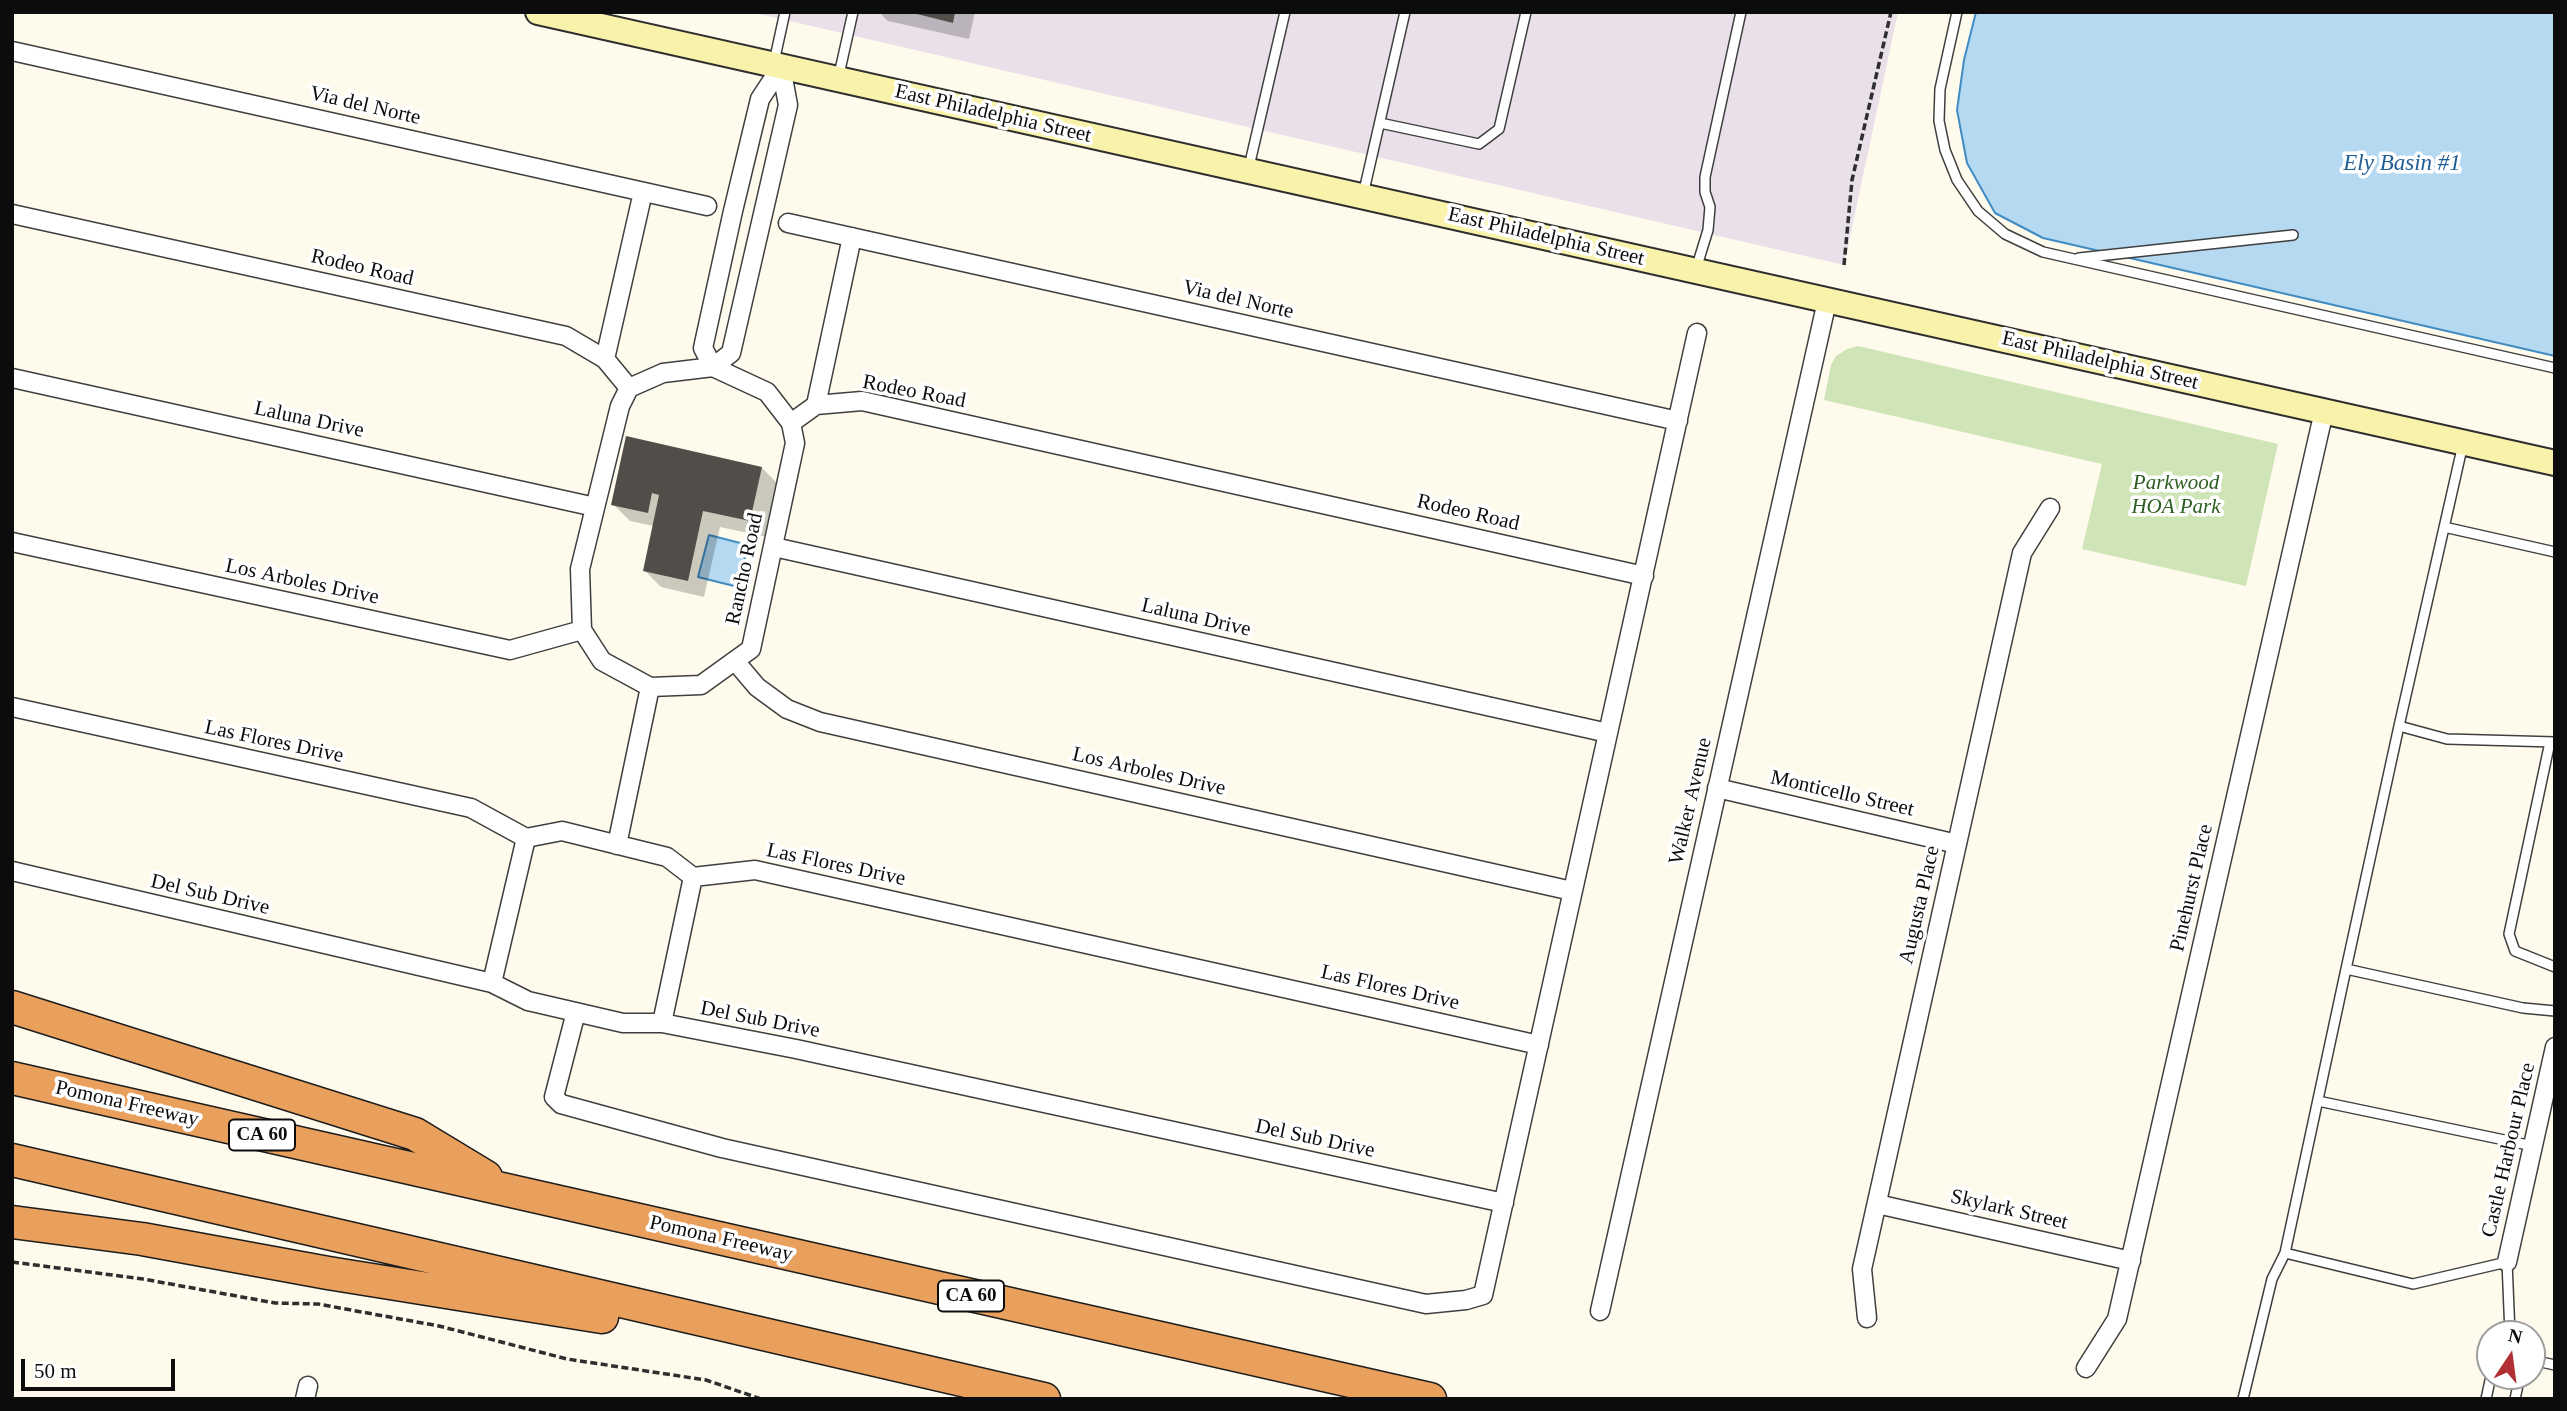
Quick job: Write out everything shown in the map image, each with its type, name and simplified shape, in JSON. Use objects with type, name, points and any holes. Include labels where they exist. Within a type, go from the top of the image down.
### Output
[{"type":"highway","points":[[12,1007],[415,1135],[511,1192]]},
{"type":"highway","name":"Pomona Freeway","points":[[12,1078],[1430,1399]]},
{"type":"highway","points":[[12,1160],[1044,1399]]},
{"type":"highway","points":[[12,1222],[142,1239],[328,1273],[879,1362]]},
{"type":"street","name":"East Philadelphia Street","points":[[538,12],[612,20],[777,66],[2555,463]]},
{"type":"street","name":"Via del Norte","points":[[12,51],[707,206]]},
{"type":"street","points":[[777,66],[760,99],[703,348],[713,366],[767,392],[791,423],[816,405],[852,237]]},
{"type":"street","points":[[617,845],[650,687],[602,661],[582,630],[580,569],[620,406],[629,388],[663,373],[713,366],[731,353],[788,105],[777,66]]},
{"type":"street","points":[[605,359],[643,192]]},
{"type":"street","name":"Rodeo Road","points":[[12,214],[566,336],[605,359],[629,388]]},
{"type":"street","name":"Via del Norte","points":[[788,223],[1678,421]]},
{"type":"street","name":"Walker Avenue","points":[[1600,1311],[1827,300]]},
{"type":"street","points":[[576,1012],[554,1097],[561,1104],[722,1148],[1426,1304],[1466,1300],[1483,1295],[1697,333]]},
{"type":"street","name":"Laluna Drive","points":[[12,378],[595,507]]},
{"type":"street","name":"Rodeo Road","points":[[816,405],[862,401],[1644,576]]},
{"type":"street","name":"Pinehurst Place","points":[[2086,1368],[2118,1319],[2324,411]]},
{"type":"street","name":"Rancho Road","points":[[650,687],[701,685],[751,649],[795,443],[791,423]]},
{"type":"street","name":"Augusta Place","points":[[1867,1318],[1862,1269],[2022,553],[2050,508]]},
{"type":"street","name":"Los Arboles Drive","points":[[12,542],[510,650],[582,630]]},
{"type":"street","name":"Laluna Drive","points":[[774,547],[1608,733]]},
{"type":"street","name":"Los Arboles Drive","points":[[735,661],[757,687],[787,709],[820,722],[1572,891]]},
{"type":"street","name":"Las Flores Drive","points":[[12,707],[471,808],[526,838]]},
{"type":"street","name":"Monticello Street","points":[[1717,788],[1957,844]]},
{"type":"street","points":[[492,983],[526,838],[562,831],[667,857],[693,877],[662,1023]]},
{"type":"street","name":"Las Flores Drive","points":[[693,877],[755,870],[1539,1045]]},
{"type":"street","name":"Del Sub Drive","points":[[12,871],[492,983],[528,1001],[623,1023],[662,1023],[796,1049],[1504,1203]]},
{"type":"street","name":"Castle Harbour Place","points":[[2507,1262],[2533,1146],[2550,1092],[2555,1047]]},
{"type":"street","name":"Skylark Street","points":[[1877,1204],[2131,1261]]},
{"type":"lane","points":[[777,66],[785,12]]},
{"type":"lane","points":[[838,79],[853,12]]},
{"type":"lane","points":[[1248,171],[1285,12]]},
{"type":"lane","points":[[1362,196],[1405,12]]},
{"type":"lane","points":[[1380,123],[1479,144],[1499,129],[1526,12]]},
{"type":"lane","points":[[1695,271],[1708,230],[1710,207],[1705,192],[1705,177],[1741,12]]},
{"type":"lane","points":[[1957,12],[1940,89],[1939,121],[1945,150],[1957,180],[1978,211],[2005,234],[2043,252],[2070,259],[2555,368]]},
{"type":"lane","points":[[2070,259],[2293,235]]},
{"type":"lane","points":[[2243,1399],[2272,1279],[2285,1253],[2463,442]]},
{"type":"lane","points":[[2444,527],[2555,552]]},
{"type":"lane","points":[[2399,726],[2447,739],[2552,742],[2509,934],[2515,951],[2555,967]]},
{"type":"lane","points":[[2346,969],[2523,1008],[2555,1011]]},
{"type":"lane","points":[[2318,1101],[2533,1146]]},
{"type":"lane","points":[[2285,1253],[2413,1284],[2507,1262],[2509,1320]]},
{"type":"path","points":[[1844,265],[1852,180],[1891,12]]},
{"type":"path","points":[[12,1262],[143,1279],[275,1303],[318,1304],[439,1326],[566,1359],[706,1380],[761,1399]]},
{"type":"shaded area","points":[[751,12],[1898,12],[1844,265]]},
{"type":"green space","name":"Parkwood HOA Park","points":[[1858,346],[2278,444],[2246,586],[2082,549],[2102,464],[1824,400],[1831,365],[1836,356]]},
{"type":"water","name":"Ely Basin #1","points":[[1976,12],[2555,12],[2555,356],[2043,238],[1995,213],[1967,163],[1957,110],[1964,60]]},
{"type":"water","points":[[709,535],[748,545],[738,587],[698,577]]},
{"type":"building","points":[[909,12],[955,12],[953,23]]},
{"type":"building","points":[[626,436],[762,467],[750,521],[703,511],[688,581],[643,571],[659,495],[652,493],[648,513],[611,505]]}]
